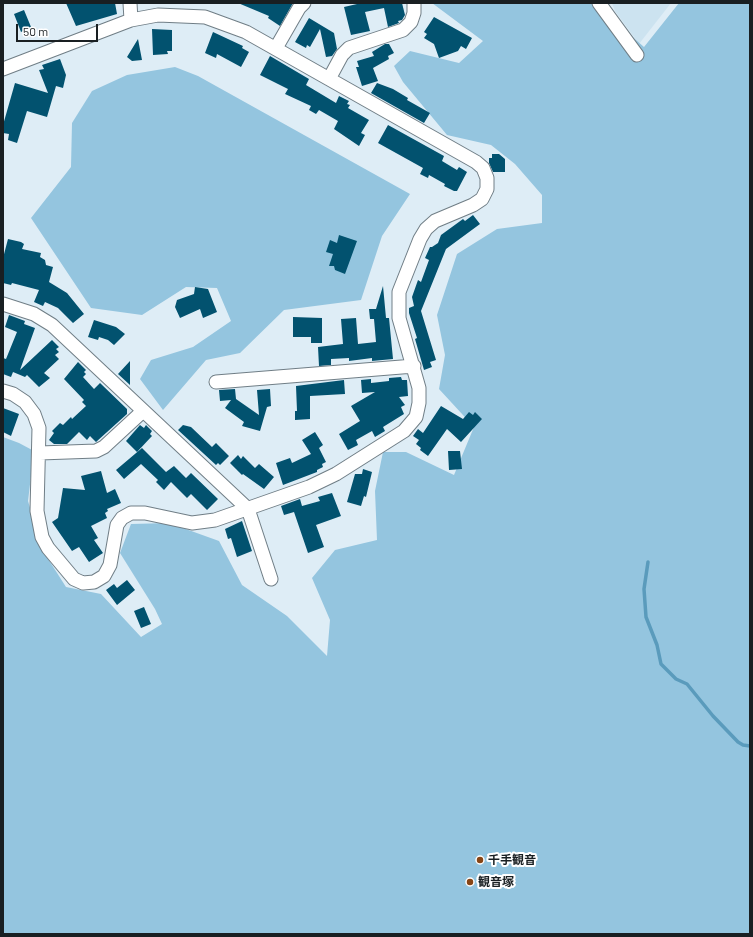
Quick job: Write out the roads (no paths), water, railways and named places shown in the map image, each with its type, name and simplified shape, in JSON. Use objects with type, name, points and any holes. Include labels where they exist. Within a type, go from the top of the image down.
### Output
[{"type":"street","points":[[130,3],[132,20]]},
{"type":"street","points":[[276,48],[299,8],[304,3]]},
{"type":"street","points":[[329,79],[342,54],[349,48],[403,30],[411,22],[414,13],[414,3]]},
{"type":"street","points":[[599,3],[637,55]]},
{"type":"street","points":[[3,68],[132,20],[158,14],[205,16],[246,32],[276,48],[476,162],[482,168],[487,178],[487,189],[482,199],[473,205],[435,222],[426,229],[420,239],[399,292],[399,318],[414,366],[419,388],[419,403],[416,417],[404,431],[336,474],[309,488],[204,523],[192,523],[145,513],[131,513],[122,518],[117,525],[110,564],[104,576],[94,582],[83,583],[74,579],[48,548],[42,537],[37,511],[40,428],[34,414],[25,402],[13,394],[3,391]]},
{"type":"street","points":[[3,304],[34,314],[52,325],[248,509],[250,521],[271,579]]},
{"type":"street","points":[[216,382],[414,366]]},
{"type":"street","points":[[40,453],[96,452],[104,448],[143,411]]},
{"type":"waterway","points":[[648,562],[644,589],[646,617],[657,645],[661,664],[676,679],[687,684],[713,716],[738,742],[743,745],[750,746]]},
{"type":"place","name":"千手観音","points":[[480,860]]},
{"type":"place","name":"観音塚","points":[[470,882]]}]
